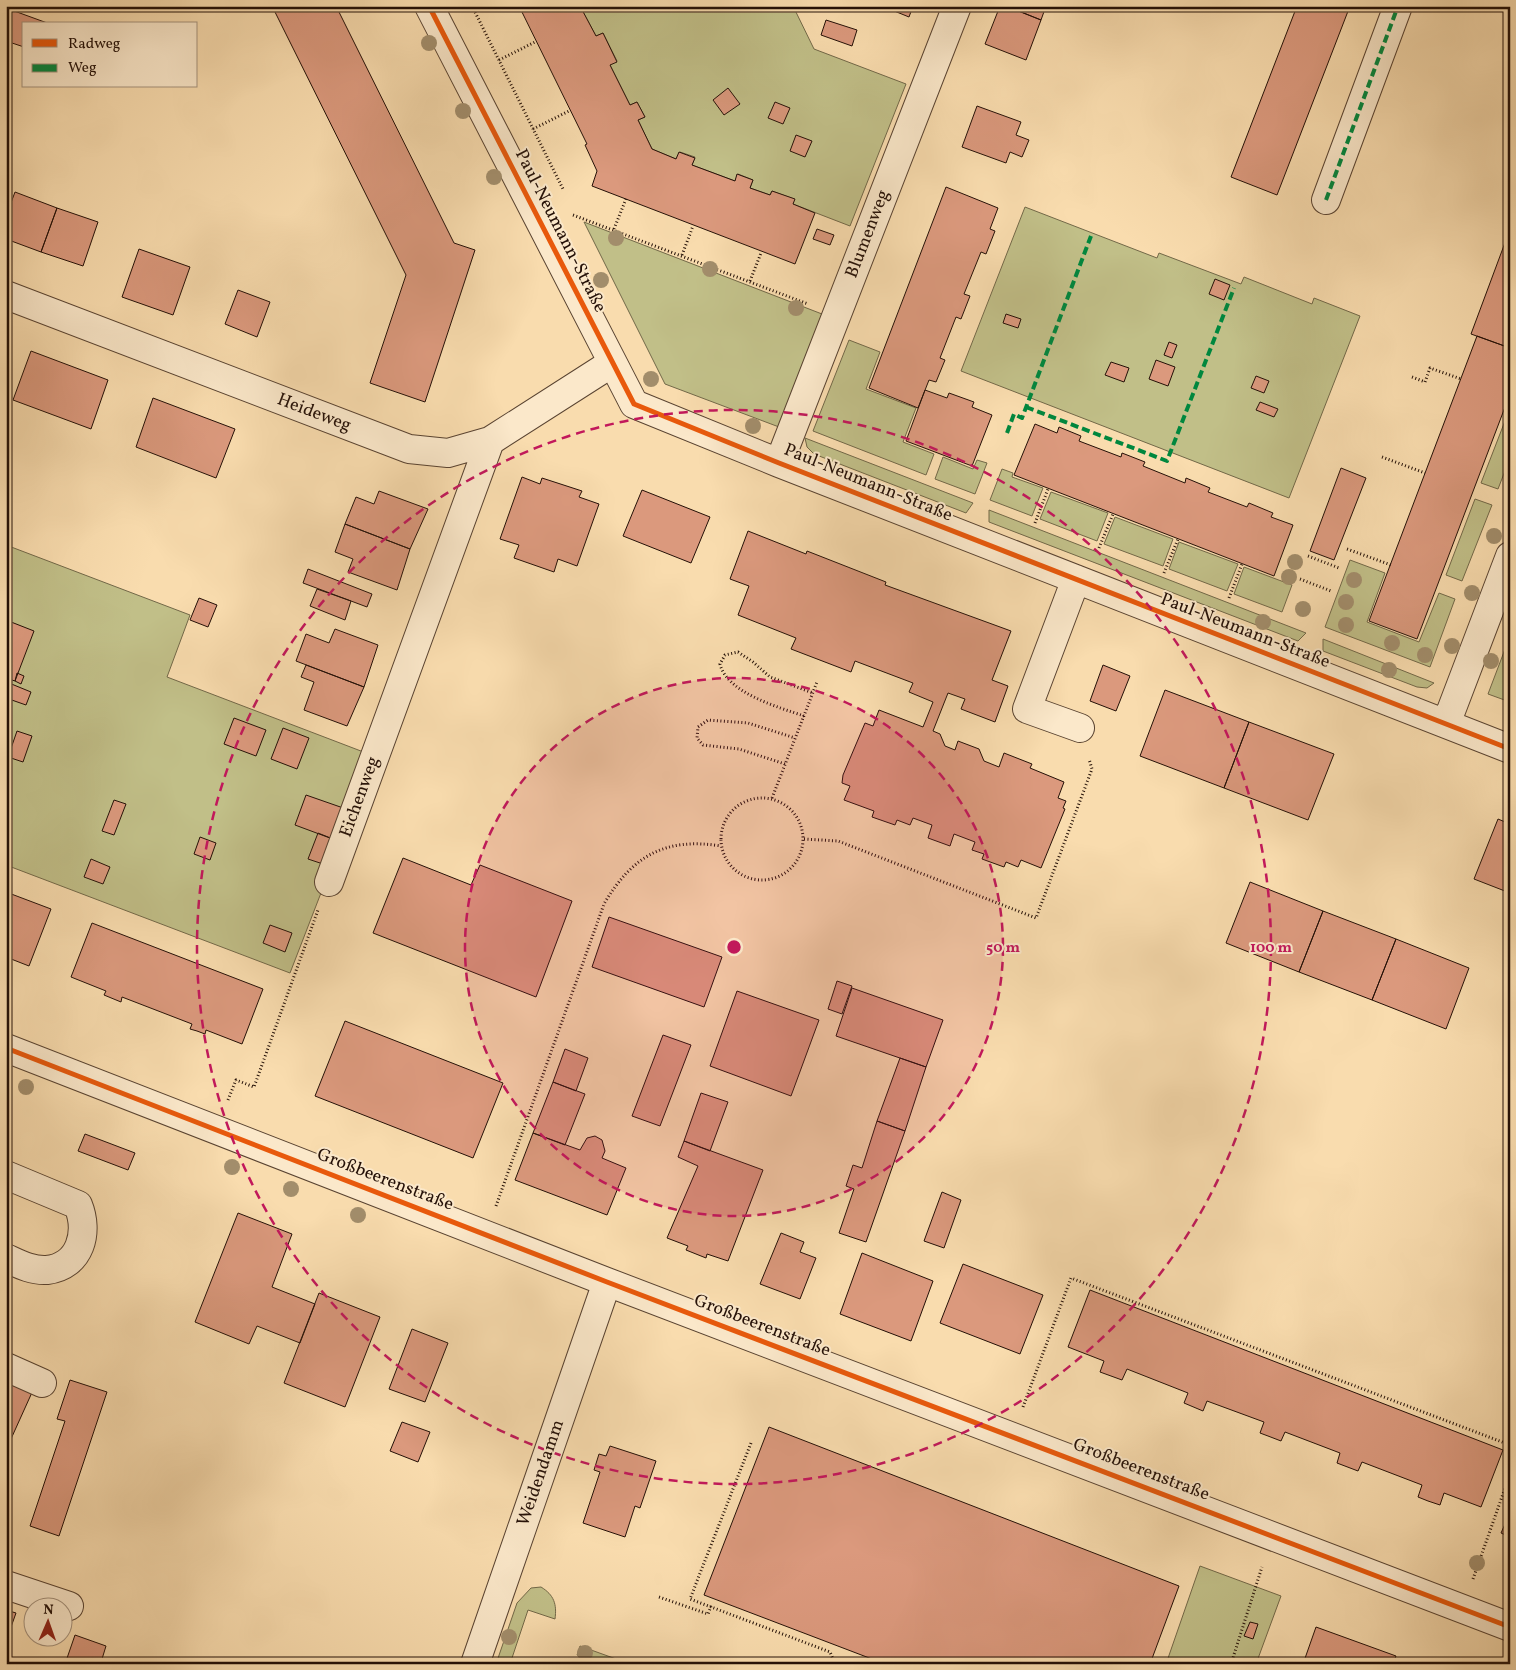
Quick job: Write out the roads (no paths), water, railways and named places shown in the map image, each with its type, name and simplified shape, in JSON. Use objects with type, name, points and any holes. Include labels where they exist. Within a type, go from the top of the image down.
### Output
[{"type":"street","name":"Paul-Neumann-Straße","points":[[429,6],[634,404],[779,463],[1510,749]]},
{"type":"street","name":"Blumenweg","points":[[779,463],[957,6]]},
{"type":"street","points":[[1326,200],[1398,6]]},
{"type":"street","name":"Heideweg","points":[[6,295],[409,449],[448,453],[490,441],[612,363]]},
{"type":"street","name":"Eichenweg","points":[[328,882],[490,441]]},
{"type":"street","points":[[1446,724],[1510,556]]},
{"type":"street","points":[[1076,579],[1027,709],[1080,728]]},
{"type":"street","name":"Großbeerenstraße","points":[[6,1048],[216,1128],[607,1282],[1510,1627]]},
{"type":"street","points":[[6,1175],[78,1205],[83,1219],[84,1236],[78,1250],[68,1260],[62,1265],[48,1270],[33,1270],[6,1258]]},
{"type":"street","name":"Weidendamm","points":[[475,1664],[607,1282]]},
{"type":"street","points":[[6,1367],[42,1383]]},
{"type":"street","points":[[6,1585],[45,1598]]}]
